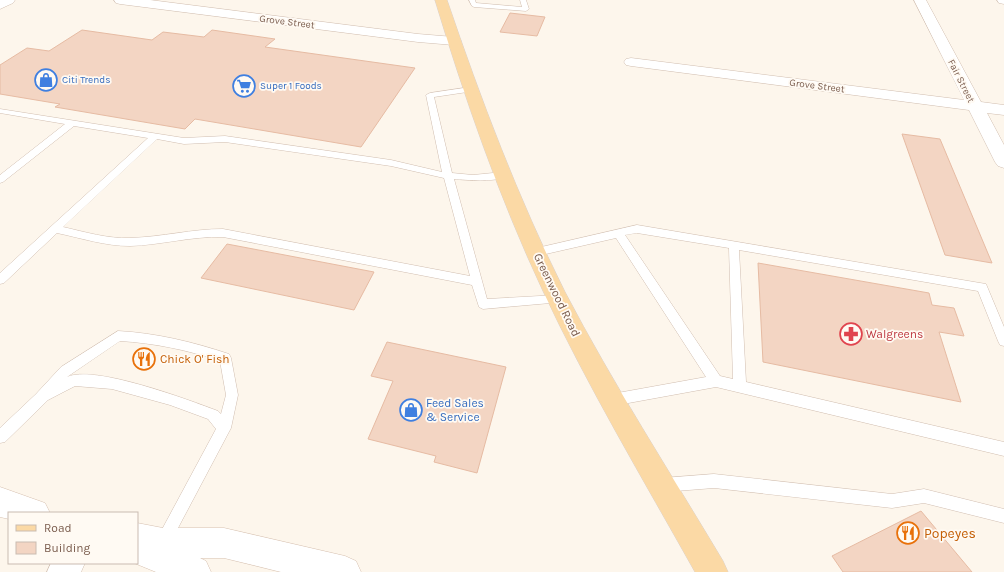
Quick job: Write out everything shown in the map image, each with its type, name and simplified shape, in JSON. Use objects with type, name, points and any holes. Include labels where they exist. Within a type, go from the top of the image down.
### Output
[{"type":"main road","name":"Greenwood Road","points":[[441,0],[471,89],[503,175],[558,299],[612,400],[663,485],[712,572]]},
{"type":"street","points":[[0,5],[9,0]]},
{"type":"street","name":"Grove Street","points":[[120,0],[418,38],[454,41]]},
{"type":"street","name":"Fair Street","points":[[920,0],[1004,162]]},
{"type":"street","name":"Grove Street","points":[[631,62],[1004,110]]},
{"type":"street","points":[[0,502],[32,512]]},
{"type":"street","points":[[146,543],[195,572]]},
{"type":"street","points":[[146,543],[224,543],[345,572]]},
{"type":"lane","points":[[472,0],[474,5],[526,9],[523,0]]},
{"type":"lane","points":[[471,89],[430,95],[448,176],[483,304],[558,299]]},
{"type":"lane","points":[[0,111],[72,124],[191,142],[225,138],[391,163],[448,176],[473,178],[503,175]]},
{"type":"lane","points":[[0,180],[72,124]]},
{"type":"lane","points":[[0,280],[154,137]]},
{"type":"lane","points":[[537,252],[637,228],[982,287],[1004,341]]},
{"type":"lane","points":[[55,229],[112,240],[131,242],[199,233],[223,233],[476,282]]},
{"type":"lane","points":[[618,233],[716,381]]},
{"type":"lane","points":[[734,245],[740,387]]},
{"type":"lane","points":[[0,438],[41,398],[65,371],[118,336],[142,337],[199,349],[225,358],[232,395],[224,428],[194,482],[146,543]]},
{"type":"lane","points":[[41,398],[74,380],[112,383],[170,399],[213,415],[224,428]]},
{"type":"lane","points":[[612,400],[716,381],[1004,449]]},
{"type":"lane","points":[[663,485],[714,481],[892,500],[924,496],[1004,516]]},
{"type":"building","points":[[510,13],[545,17],[537,36],[500,32]]},
{"type":"building","name":"Super 1 Foods","points":[[82,30],[152,40],[163,32],[204,37],[212,30],[275,39],[265,47],[415,68],[361,147],[195,119],[185,129],[55,107],[60,104],[0,94],[0,65],[27,48],[49,51]]},
{"type":"building","points":[[902,134],[940,139],[992,263],[945,255]]},
{"type":"building","points":[[227,244],[374,272],[354,310],[201,278]]},
{"type":"building","name":"Walgreens","points":[[758,263],[929,293],[932,305],[954,308],[964,336],[939,332],[961,402],[763,362]]},
{"type":"building","points":[[387,342],[506,367],[477,473],[434,462],[436,456],[368,439],[393,381],[371,376]]},
{"type":"building","name":"Popeyes","points":[[921,511],[972,572],[843,572],[832,556]]},
{"type":"place","name":"Citi Trends","points":[[46,80]]},
{"type":"place","name":"Super 1 Foods","points":[[244,86]]},
{"type":"place","name":"Walgreens","points":[[851,334]]},
{"type":"place","name":"Chick O' Fish","points":[[144,359]]},
{"type":"place","name":"Feed Sales & Service","points":[[411,410]]},
{"type":"place","name":"Popeyes","points":[[908,533]]}]
